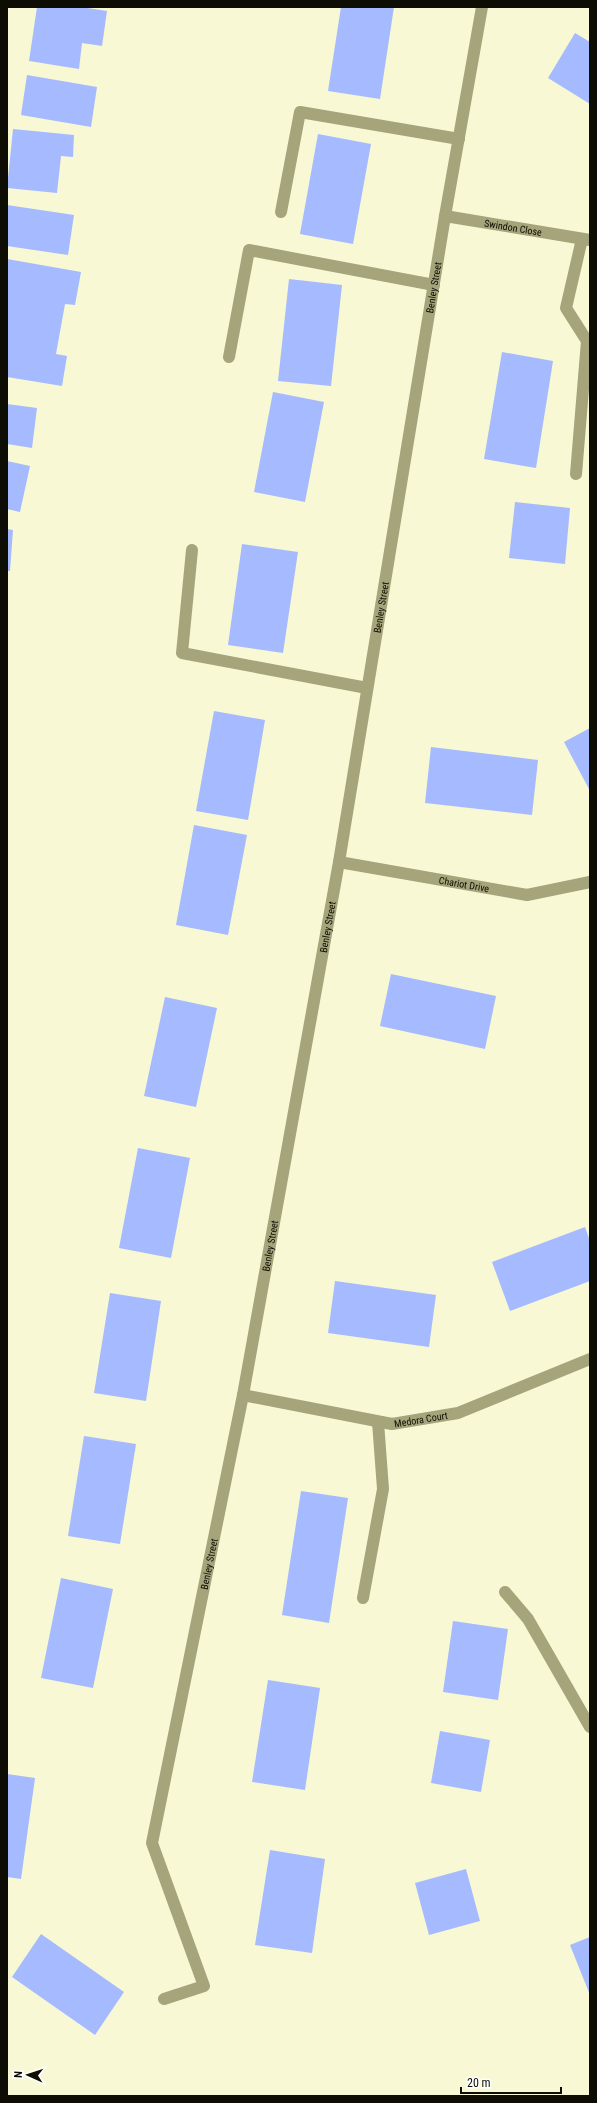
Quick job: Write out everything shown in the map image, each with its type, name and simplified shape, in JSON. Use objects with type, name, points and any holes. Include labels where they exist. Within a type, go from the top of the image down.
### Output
[{"type":"street","name":"Benley Street","points":[[164,1999],[204,1986],[152,1843],[243,1395],[339,862],[445,216],[482,7]]},
{"type":"street","points":[[281,212],[300,112],[459,139]]},
{"type":"street","name":"Swindon Close","points":[[445,216],[586,239]]},
{"type":"street","points":[[576,474],[587,341],[566,308],[586,239]]},
{"type":"street","points":[[229,357],[249,250],[434,285]]},
{"type":"street","points":[[192,550],[182,653],[367,688]]},
{"type":"street","name":"Chariot Drive","points":[[339,862],[527,894],[590,882]]},
{"type":"street","name":"Medora Court","points":[[243,1395],[392,1424],[458,1413],[590,1359]]},
{"type":"street","points":[[363,1598],[383,1489],[378,1422]]},
{"type":"street","points":[[505,1592],[528,1618],[590,1727]]},
{"type":"building","points":[[37,7],[81,7],[107,11],[102,46],[82,43],[79,69],[29,61]]},
{"type":"building","points":[[341,7],[394,7],[380,99],[328,91]]},
{"type":"building","points":[[575,33],[590,42],[590,104],[548,78]]},
{"type":"building","points":[[27,75],[97,87],[91,127],[21,115]]},
{"type":"building","points":[[13,129],[74,135],[73,157],[61,156],[57,193],[7,188]]},
{"type":"building","points":[[318,134],[371,144],[353,244],[300,234]]},
{"type":"building","points":[[7,205],[74,215],[68,255],[7,246]]},
{"type":"building","points":[[7,259],[81,272],[75,305],[65,304],[56,354],[67,356],[62,386],[7,377]]},
{"type":"building","points":[[289,279],[342,285],[331,386],[278,381]]},
{"type":"building","points":[[502,352],[553,361],[536,468],[484,459]]},
{"type":"building","points":[[273,392],[324,402],[305,502],[254,492]]},
{"type":"building","points":[[7,404],[37,408],[32,448],[7,444]]},
{"type":"building","points":[[7,461],[30,466],[20,512],[7,509]]},
{"type":"building","points":[[515,502],[570,508],[565,564],[509,558]]},
{"type":"building","points":[[7,529],[13,530],[10,571],[7,571]]},
{"type":"building","points":[[242,544],[298,552],[283,653],[228,645]]},
{"type":"building","points":[[214,711],[265,720],[248,820],[196,811]]},
{"type":"building","points":[[590,728],[590,791],[564,742]]},
{"type":"building","points":[[431,747],[538,760],[532,815],[425,803]]},
{"type":"building","points":[[194,825],[247,835],[228,935],[176,925]]},
{"type":"building","points":[[391,974],[496,996],[485,1049],[380,1026]]},
{"type":"building","points":[[165,997],[217,1008],[196,1107],[144,1096]]},
{"type":"building","points":[[138,1148],[190,1158],[171,1258],[119,1248]]},
{"type":"building","points":[[585,1227],[590,1241],[590,1281],[510,1311],[492,1262]]},
{"type":"building","points":[[335,1281],[436,1295],[429,1347],[328,1333]]},
{"type":"building","points":[[110,1293],[161,1301],[146,1401],[94,1393]]},
{"type":"building","points":[[84,1436],[136,1444],[120,1544],[68,1536]]},
{"type":"building","points":[[301,1491],[348,1498],[329,1623],[282,1615]]},
{"type":"building","points":[[61,1578],[113,1589],[93,1688],[41,1678]]},
{"type":"building","points":[[453,1621],[508,1629],[498,1700],[443,1692]]},
{"type":"building","points":[[268,1680],[320,1688],[305,1790],[252,1782]]},
{"type":"building","points":[[440,1731],[490,1740],[481,1792],[431,1783]]},
{"type":"building","points":[[7,1774],[35,1778],[21,1879],[7,1877]]},
{"type":"building","points":[[270,1850],[325,1859],[312,1953],[255,1945]]},
{"type":"building","points":[[466,1869],[480,1921],[429,1935],[415,1883]]},
{"type":"building","points":[[41,1934],[124,1992],[95,2035],[12,1977]]},
{"type":"building","points":[[590,1937],[590,1995],[570,1945]]}]
